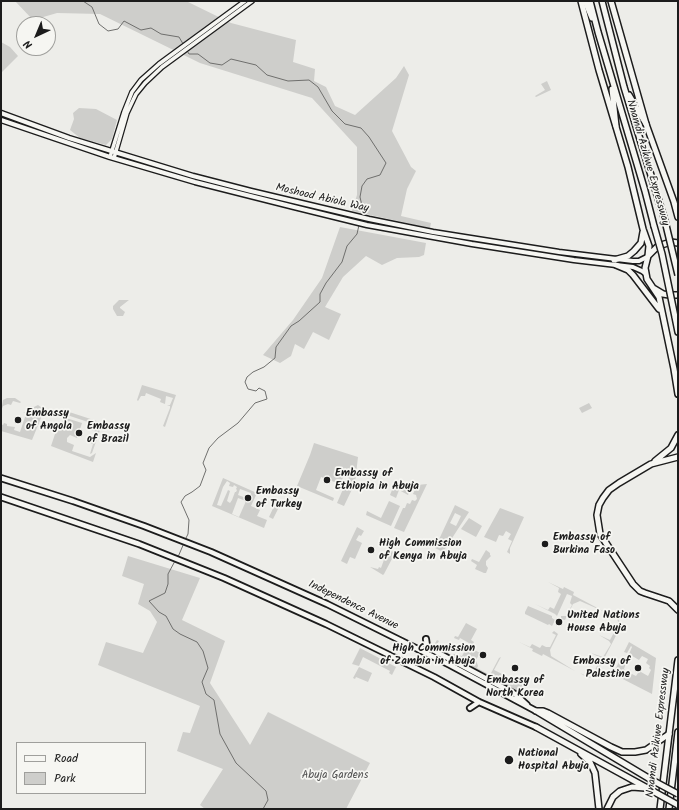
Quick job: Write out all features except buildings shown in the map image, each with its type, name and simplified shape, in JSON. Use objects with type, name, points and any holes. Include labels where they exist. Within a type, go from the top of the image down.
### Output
[{"type":"highway","name":"Nnamdi Azikiwe Expressway","points":[[581,1],[649,248],[646,263],[646,274]]},
{"type":"highway","points":[[585,1],[598,32]]},
{"type":"highway","name":"Nnamdi Azikiwe Expressway","points":[[590,1],[646,191],[662,254],[678,332]]},
{"type":"highway","name":"Nnamdi Azikiwe Expressway","points":[[602,1],[624,87],[656,189],[678,274]]},
{"type":"highway","name":"Nnamdi Azikiwe Expressway","points":[[611,1],[646,124],[678,217]]},
{"type":"highway","points":[[611,76],[616,126]]},
{"type":"highway","points":[[624,87],[646,124]]},
{"type":"highway","points":[[615,262],[628,256],[634,251],[640,242],[643,229]]},
{"type":"highway","points":[[648,256],[658,246],[664,243],[678,243]]},
{"type":"highway","points":[[615,262],[634,274],[657,304],[662,315]]},
{"type":"highway","points":[[646,274],[650,284],[659,297],[678,394]]},
{"type":"highway","points":[[653,288],[664,294],[678,294]]},
{"type":"highway","points":[[678,435],[671,448],[651,464],[609,490],[599,505],[597,515],[600,534],[605,544],[633,584],[640,591],[669,601],[678,610]]},
{"type":"highway","points":[[651,464],[678,457]]},
{"type":"highway","name":"Nnamdi Azikiwe Expressway","points":[[660,809],[678,660]]},
{"type":"highway","points":[[536,711],[543,711],[622,752],[646,750],[668,734]]},
{"type":"highway","name":"Independence Avenue","points":[[536,711],[678,794]]},
{"type":"highway","points":[[536,727],[678,805]]},
{"type":"highway","points":[[536,727],[578,752],[590,762],[596,778],[599,809]]},
{"type":"highway","name":"Nnamdi Azikiwe Expressway","points":[[669,809],[678,732]]},
{"type":"highway","points":[[607,809],[612,797],[620,791],[632,787],[648,788]]},
{"type":"main road","name":"Moshood Abiola Way","points":[[1,114],[69,138],[221,184],[369,219],[615,262],[636,268],[646,274]]},
{"type":"main road","name":"Moshood Abiola Way","points":[[1,120],[112,158],[221,189],[367,225],[524,253],[615,262],[637,261],[648,256]]},
{"type":"main road","name":"Independence Avenue","points":[[1,478],[166,534],[304,593],[462,672],[536,711]]},
{"type":"main road","points":[[1,496],[160,553],[297,610],[434,677],[479,702],[536,727]]},
{"type":"main road","points":[[426,639],[427,646],[515,694],[530,707]]},
{"type":"main road","points":[[450,659],[462,672]]},
{"type":"main road","points":[[471,698],[470,708],[479,702]]},
{"type":"street","points":[[207,32],[245,1]]},
{"type":"street","points":[[112,158],[127,113],[136,94],[145,83],[173,57],[252,1]]},
{"type":"green space","points":[[15,1],[186,1],[231,23],[296,40],[293,62],[315,69],[314,81],[326,87],[335,106],[355,115],[396,78],[404,66],[409,75],[392,131],[411,167],[416,171],[407,189],[401,216],[431,223],[430,228],[352,211],[357,195],[357,147],[312,98],[200,63],[100,14],[57,13],[47,16],[29,16]]},
{"type":"green space","points":[[1,42],[10,47],[16,54],[16,56],[18,56],[1,73]]},
{"type":"green space","points":[[547,81],[551,90],[536,97],[535,96],[545,90],[541,84]]},
{"type":"green space","points":[[79,108],[96,109],[117,120],[112,139],[106,145],[80,138],[70,130],[74,119],[73,113]]},
{"type":"green space","points":[[340,227],[426,243],[424,255],[419,257],[397,258],[382,265],[366,256],[343,277],[325,307],[341,314],[329,340],[313,332],[304,349],[295,344],[291,356],[280,363],[263,355],[293,320],[322,278]]},
{"type":"green space","points":[[119,300],[129,300],[120,307],[125,312],[123,316],[117,316],[113,309],[113,306]]},
{"type":"green space","points":[[142,385],[176,395],[165,427],[163,426],[170,408],[170,406],[167,405],[170,405],[173,398],[166,396],[165,404],[160,402],[161,399],[146,393],[145,396],[141,396],[138,401],[137,400]]},
{"type":"green space","points":[[7,398],[15,398],[21,402],[13,401],[11,405],[8,404],[3,406],[1,411],[3,400]]},
{"type":"green space","points":[[589,403],[592,408],[582,413],[579,408]]},
{"type":"green space","points":[[38,405],[42,408],[43,413],[32,440],[1,431],[1,424],[3,425],[4,423],[7,424],[7,426],[15,427],[14,430],[20,432],[26,414],[23,412],[26,413],[28,406],[34,407]]},
{"type":"green space","points":[[63,410],[106,424],[106,426],[100,424],[100,426],[61,413]]},
{"type":"green space","points":[[66,418],[82,423],[77,438],[70,435],[67,438],[67,442],[74,445],[72,451],[90,457],[96,453],[93,462],[51,446],[58,425],[62,421],[64,422]]},
{"type":"green space","points":[[89,425],[100,430],[92,453],[90,454],[93,444],[86,441],[88,435],[94,437],[96,432],[88,428]]},
{"type":"green space","points":[[314,443],[358,457],[355,483],[344,506],[337,503],[350,473],[346,471],[340,484],[321,477],[316,490],[334,498],[333,501],[297,486]]},
{"type":"green space","points":[[223,478],[257,493],[251,506],[260,510],[257,516],[267,520],[264,528],[212,506]],"holes":[[[227,481],[230,483],[229,486],[233,487],[234,485],[237,487],[237,490],[230,503],[227,501],[230,491],[228,490],[221,506],[217,505],[223,487]],[[240,489],[251,493],[249,499],[238,495]],[[238,498],[246,501],[239,517],[232,514]]]},
{"type":"green space","points":[[427,484],[404,532],[394,528],[403,508],[405,508],[407,503],[410,504],[412,500],[415,501],[417,499],[416,495],[413,494],[417,485]]},
{"type":"green space","points":[[411,488],[408,495],[399,490],[396,498],[390,495],[392,490]]},
{"type":"green space","points":[[389,501],[400,506],[391,526],[366,515],[367,511],[381,518]]},
{"type":"green space","points":[[276,502],[280,505],[273,519],[269,517]]},
{"type":"green space","points":[[455,505],[469,512],[443,552],[435,548]],"holes":[[[455,513],[461,516],[456,526],[450,523]]]},
{"type":"green space","points":[[500,508],[524,517],[510,548],[510,554],[507,552],[512,541],[508,539],[511,534],[506,531],[503,536],[499,535],[496,542],[484,537]]},
{"type":"green space","points":[[469,518],[482,526],[476,537],[461,529]]},
{"type":"green space","points":[[357,527],[364,531],[356,540],[362,543],[355,559],[350,557],[347,564],[341,561]]},
{"type":"green space","points":[[486,550],[491,556],[486,561],[488,568],[486,573],[484,573],[475,569],[477,565],[471,561],[472,559],[479,562]]},
{"type":"green space","points":[[390,551],[394,552],[394,555],[383,575],[370,567],[378,569],[379,567],[381,568],[385,557],[382,556],[387,555]]},
{"type":"green space","name":"Abuja Gardens","points":[[128,556],[200,578],[182,620],[225,641],[210,683],[250,745],[268,712],[370,763],[346,809],[205,809],[200,805],[223,769],[177,751],[183,732],[190,733],[200,706],[98,665],[106,642],[143,653],[157,622],[150,611],[138,604],[144,584],[122,576]]},
{"type":"green space","points":[[548,582],[574,592],[573,595],[605,612],[580,601],[573,604],[565,620],[561,619],[561,616],[566,616],[572,605],[570,603],[572,596],[567,594],[557,616],[535,604],[548,610],[550,607],[554,609],[561,594],[558,592],[559,588]]},
{"type":"green space","points":[[528,606],[552,616],[555,620],[552,626],[525,614]]},
{"type":"green space","points":[[609,613],[610,615],[618,618],[621,626],[595,676],[588,678],[580,673],[589,677],[592,676],[601,658],[591,653],[603,657],[611,644],[599,635],[610,640],[619,623],[617,619],[612,616],[611,618],[609,617]]},
{"type":"green space","points":[[466,623],[477,629],[471,640],[474,642],[471,648],[480,653],[476,660],[478,666],[477,668],[490,675],[501,657],[494,670],[527,686],[522,694],[433,647],[437,640],[439,641],[437,644],[448,650],[449,655],[454,654],[462,656],[469,643],[460,638],[459,640],[454,638],[455,636],[458,637]]},
{"type":"green space","points":[[554,631],[558,634],[550,650],[551,656],[575,671],[543,654],[542,656],[532,651],[533,649],[519,642],[530,647],[532,644],[540,648],[542,645],[550,647],[556,635],[552,633]]},
{"type":"green space","points":[[629,642],[656,658],[652,694],[613,674],[620,660],[626,663],[624,669],[625,671],[621,670],[619,674],[626,678],[631,669],[630,673],[636,676],[641,672],[648,676],[651,670],[649,668],[650,666],[646,663],[648,659],[642,656],[639,660],[629,654],[632,647],[631,646],[627,653],[624,652]]},
{"type":"green space","points":[[360,648],[396,667],[392,675],[389,673],[390,671],[363,657],[359,666],[352,664]]},
{"type":"green space","points":[[359,667],[372,673],[368,682],[356,677],[355,679],[353,678]]},
{"type":"waterway","points":[[83,1],[92,7],[99,24],[108,31],[118,29],[124,21],[141,30],[151,28],[161,34],[179,37],[189,54],[198,54],[210,63],[222,65],[231,59],[256,65],[267,75],[288,81],[309,80],[318,87],[332,111],[345,124],[361,128],[369,137],[386,163],[380,175],[367,179],[362,186],[360,197],[363,210],[361,216]]},
{"type":"waterway","points":[[185,540],[188,534],[189,520],[181,502],[185,496],[200,486],[206,470],[203,463],[209,448],[218,438],[238,423],[255,403],[267,399],[265,391],[259,388],[256,391],[248,389],[245,382],[247,377],[253,372],[264,367],[275,358],[276,347],[291,326],[299,321],[320,302],[320,294],[326,283],[342,262],[347,246],[357,234],[359,225]]},
{"type":"waterway","points":[[178,557],[184,543]]},
{"type":"waterway","points":[[175,561],[168,574],[168,584],[165,593],[149,601],[159,612],[166,616],[173,629],[197,642],[203,651],[208,668],[202,682],[206,694],[214,700],[220,734],[236,763],[266,791],[268,800],[263,809]]},
{"type":"place","name":"Embassy of Angola","points":[[18,420]]},
{"type":"place","name":"Embassy of Brazil","points":[[79,433]]},
{"type":"place","name":"Embassy of Ethiopia in Abuja","points":[[327,480]]},
{"type":"place","name":"Embassy of Turkey","points":[[248,498]]},
{"type":"place","name":"Embassy of Burkina Faso","points":[[545,544]]},
{"type":"place","name":"High Commission of Kenya in Abuja","points":[[371,550]]},
{"type":"place","name":"United Nations House Abuja","points":[[559,622]]},
{"type":"place","name":"High Commission of Zambia in Abuja","points":[[483,655]]},
{"type":"place","name":"Embassy of North Korea","points":[[515,668]]},
{"type":"place","name":"Embassy of Palestine","points":[[638,668]]},
{"type":"place","name":"National Hospital Abuja","points":[[509,760]]}]
